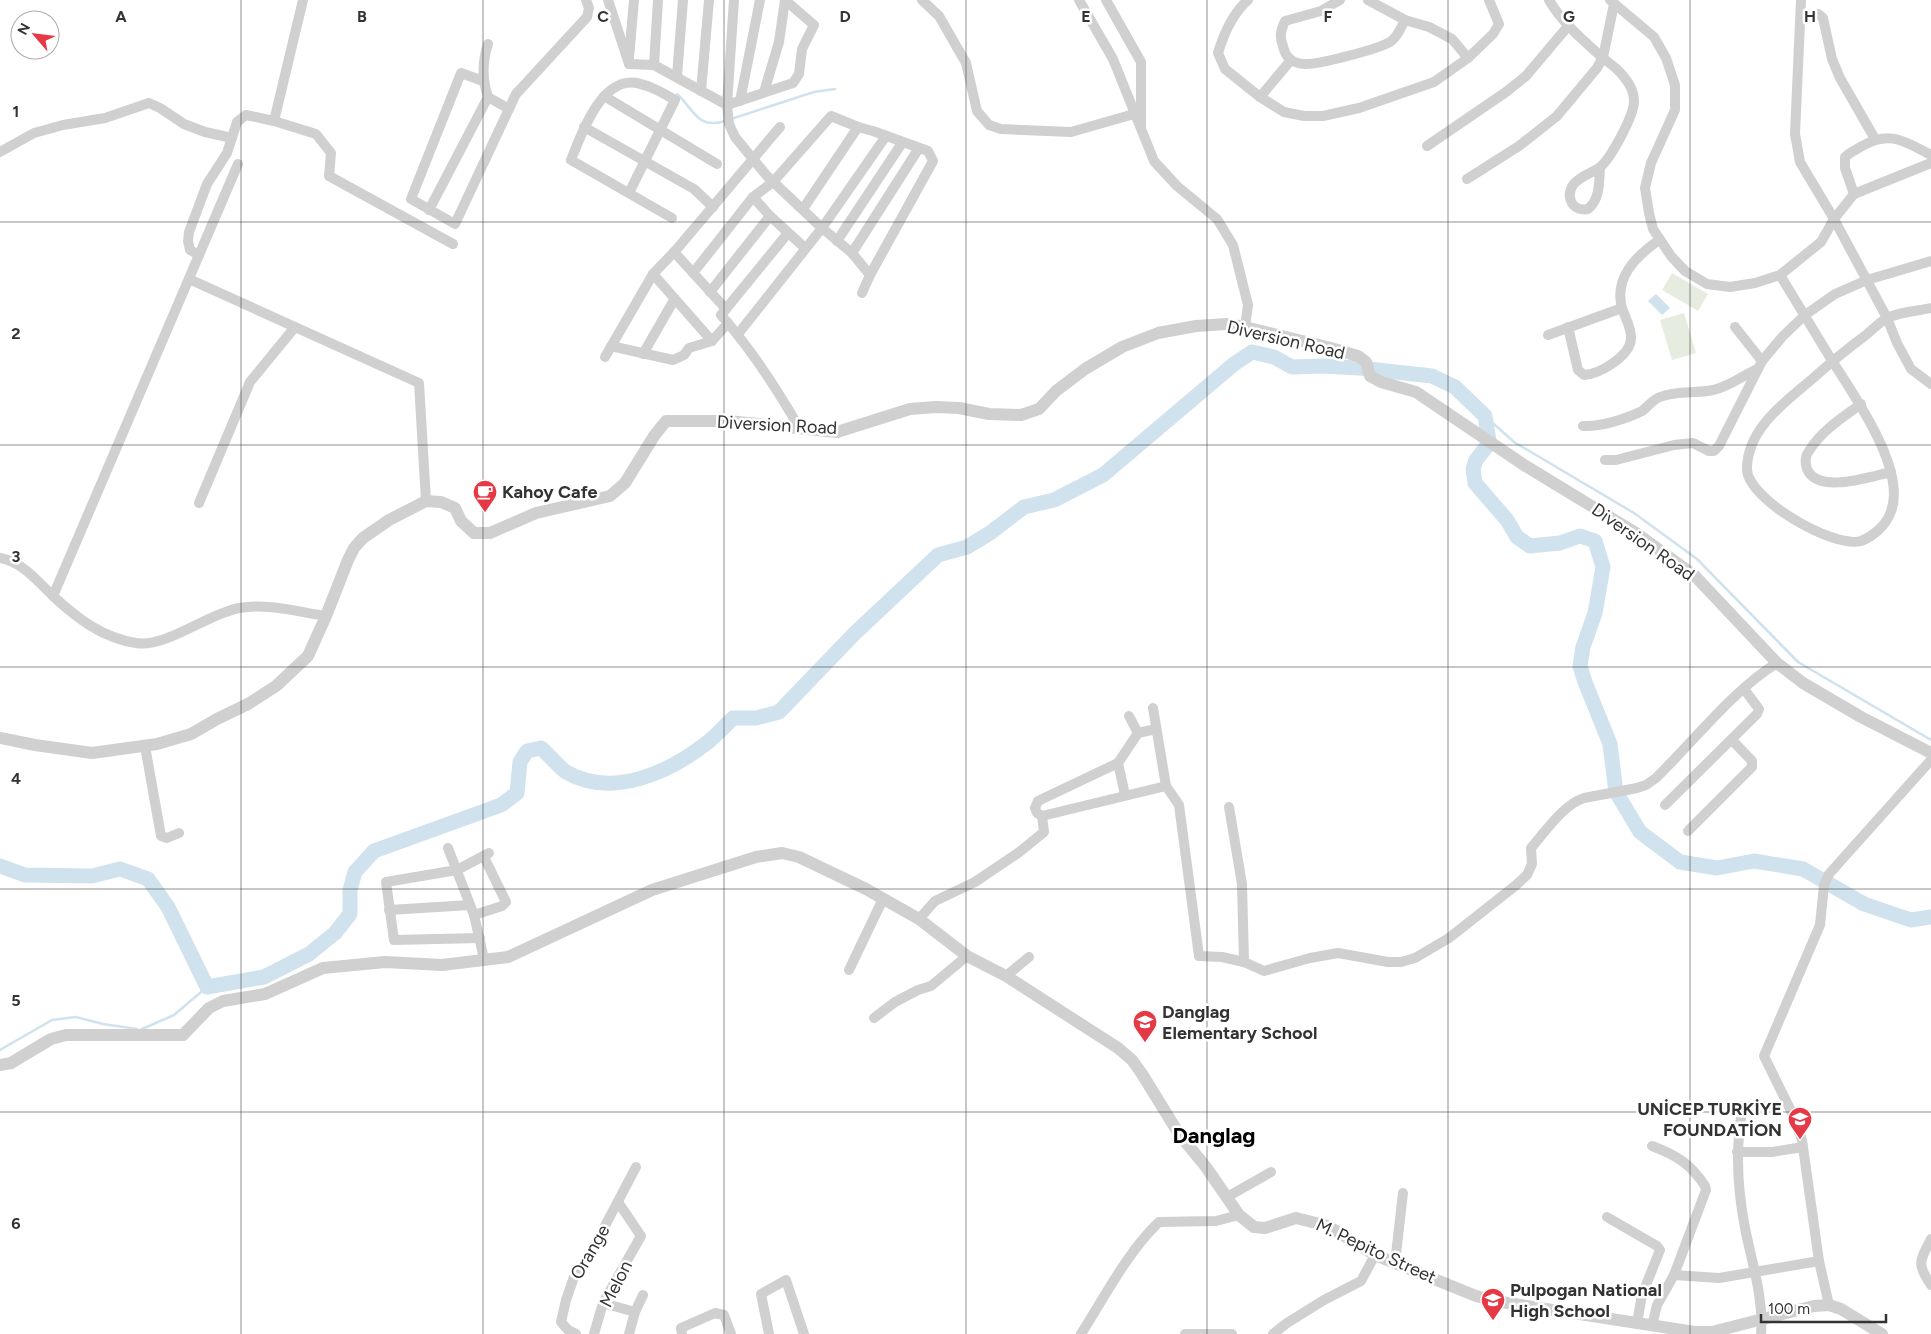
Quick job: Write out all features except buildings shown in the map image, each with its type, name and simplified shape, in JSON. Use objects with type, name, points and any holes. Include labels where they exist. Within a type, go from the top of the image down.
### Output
[{"type":"street","points":[[274,121],[303,0]]},
{"type":"street","points":[[483,82],[461,73],[411,200],[454,224],[516,94],[587,17],[588,8],[586,0]]},
{"type":"street","points":[[608,0],[629,64]]},
{"type":"street","points":[[629,64],[634,0]]},
{"type":"street","points":[[654,65],[658,0]]},
{"type":"street","points":[[677,76],[683,0]]},
{"type":"street","points":[[701,91],[709,0]]},
{"type":"street","points":[[734,0],[727,105],[728,120],[735,137],[773,182],[852,253],[870,275]]},
{"type":"street","points":[[740,101],[760,0]]},
{"type":"street","points":[[629,64],[654,65],[727,105],[793,83],[799,74],[802,49],[814,25],[785,0]]},
{"type":"street","points":[[764,92],[779,42],[785,0]]},
{"type":"street","points":[[922,0],[939,16],[966,63],[977,111],[989,125],[1001,129],[1025,129],[1062,133],[1134,114]]},
{"type":"street","points":[[1080,0],[1113,59],[1154,161],[1177,186],[1217,219],[1233,245],[1248,305],[1245,327]]},
{"type":"street","points":[[1106,0],[1141,62],[1140,129]]},
{"type":"street","points":[[1248,0],[1238,9],[1224,34],[1218,53],[1224,69],[1260,97],[1284,112],[1304,116],[1323,116],[1359,108],[1434,82],[1468,58],[1493,34],[1499,24],[1489,0]]},
{"type":"street","points":[[1340,0],[1321,11],[1285,21],[1280,33],[1281,41],[1286,55],[1291,60],[1304,64],[1318,62],[1349,55],[1391,41],[1399,32],[1405,20]]},
{"type":"street","points":[[1368,0],[1405,20],[1429,28],[1452,40],[1468,58]]},
{"type":"street","points":[[1549,0],[1568,26],[1623,75],[1632,89],[1634,102],[1625,130],[1600,168]]},
{"type":"street","points":[[1801,0],[1795,134],[1800,162],[1834,219],[1888,318],[1897,343],[1911,369],[1923,380],[1931,384]]},
{"type":"street","points":[[1467,179],[1519,146],[1556,116],[1597,68],[1602,58],[1612,2],[1654,37],[1666,58],[1675,85],[1674,110],[1651,163],[1646,188],[1653,230],[1671,256],[1685,270],[1707,284],[1730,287],[1739,286],[1755,284],[1780,275],[1821,242],[1834,219],[1854,194],[1931,164]]},
{"type":"street","points":[[1801,17],[1818,14],[1824,18],[1832,59],[1875,139]]},
{"type":"street","points":[[1427,146],[1506,92],[1526,76],[1568,26]]},
{"type":"street","points":[[488,44],[485,54],[483,82],[488,97],[509,109]]},
{"type":"street","points":[[1260,97],[1291,60]]},
{"type":"street","points":[[629,193],[676,100],[635,82],[619,85],[604,96],[594,108],[571,160],[672,218]]},
{"type":"street","points":[[604,96],[717,164]]},
{"type":"street","points":[[425,228],[431,211],[488,97]]},
{"type":"street","points":[[0,152],[34,133],[64,125],[105,118],[149,103],[184,124],[205,132],[232,138]]},
{"type":"street","points":[[199,255],[190,250],[189,232],[207,184],[227,153],[237,122],[246,114],[316,134],[331,153],[329,176],[453,244]]},
{"type":"street","points":[[693,273],[753,197],[773,182],[831,116],[928,151],[933,161],[862,292]]},
{"type":"street","points":[[584,127],[694,189],[713,207]]},
{"type":"street","points":[[605,357],[653,274],[713,207],[780,127]]},
{"type":"street","points":[[802,209],[858,127]]},
{"type":"street","points":[[738,334],[822,228],[886,136]]},
{"type":"street","points":[[1854,194],[1845,168],[1845,157],[1875,139],[1895,138],[1931,155]]},
{"type":"street","points":[[837,241],[902,143]]},
{"type":"street","points":[[852,253],[918,148]]},
{"type":"street","points":[[53,596],[238,164]]},
{"type":"street","points":[[753,197],[770,216],[805,248]]},
{"type":"street","points":[[710,292],[770,216]]},
{"type":"street","points":[[788,233],[721,315],[738,334],[780,394],[800,429]]},
{"type":"street","points":[[1568,327],[1578,370],[1584,375],[1594,374],[1609,366],[1626,350],[1631,339],[1619,296],[1622,279],[1644,250],[1659,240]]},
{"type":"street","points":[[674,252],[726,309]]},
{"type":"street","points":[[1605,460],[1616,460],[1674,445],[1693,443],[1709,451],[1714,451],[1719,446],[1760,365],[1783,336],[1805,315],[1835,294],[1867,280],[1931,260]]},
{"type":"street","points":[[653,274],[712,341]]},
{"type":"street","points":[[1780,275],[1833,361],[1861,404],[1878,438],[1891,472],[1893,500],[1890,516],[1878,531],[1861,541],[1848,541],[1826,536],[1776,508],[1755,487],[1747,471],[1750,452],[1759,430],[1782,404],[1833,361],[1888,318],[1931,308]]},
{"type":"street","points":[[0,738],[92,753],[145,746],[191,734],[248,704],[276,686],[308,656],[354,548],[363,538],[389,520],[426,501],[419,383],[189,279]]},
{"type":"street","points":[[643,354],[674,300]]},
{"type":"street","points":[[1548,335],[1622,308]]},
{"type":"street","points":[[611,346],[673,360],[684,355],[689,348],[712,341],[728,324]]},
{"type":"street","name":"Diversion Road","points":[[426,501],[441,502],[455,508],[461,521],[474,533],[490,533],[536,513],[610,496],[625,483],[654,436],[666,422],[728,421],[837,432],[910,409],[959,408],[989,414],[1022,415],[1039,409],[1056,391],[1085,369],[1122,347],[1158,332],[1196,326],[1226,324],[1245,327],[1358,356],[1366,362],[1369,371],[1381,382],[1416,392],[1509,456],[1639,535],[1695,576],[1777,663],[1803,683],[1861,717],[1931,753]]},
{"type":"street","points":[[199,503],[250,382],[296,327]]},
{"type":"street","points":[[1735,327],[1760,365]]},
{"type":"street","points":[[1583,426],[1595,426],[1624,418],[1643,410],[1658,397],[1674,393],[1713,390],[1728,384],[1760,365]]},
{"type":"street","points":[[1861,404],[1829,428],[1808,451],[1806,459],[1807,469],[1813,477],[1838,484],[1891,472]]},
{"type":"street","points":[[0,558],[11,560],[30,572],[53,596],[88,625],[102,633],[136,644],[157,642],[211,617],[239,608],[263,607],[326,616]]},
{"type":"street","points":[[1153,708],[1166,786],[1179,805],[1199,956],[1222,957],[1244,962],[1264,971],[1310,958],[1338,954],[1388,962],[1402,962],[1415,958],[1449,938],[1475,920],[1522,880],[1532,864],[1531,848],[1569,806],[1584,798],[1611,794],[1646,785],[1656,778],[1744,689],[1777,663]]},
{"type":"street","points":[[1665,805],[1758,714],[1759,709],[1744,689]]},
{"type":"street","points":[[1128,716],[1138,733]]},
{"type":"street","points":[[1156,729],[1138,733],[1118,763],[1038,801],[1035,808],[1037,813],[1042,816],[1166,786]]},
{"type":"street","points":[[1688,831],[1752,767],[1752,761],[1732,740]]},
{"type":"street","points":[[145,746],[160,836],[167,838],[179,833]]},
{"type":"street","points":[[1882,1334],[1858,1318],[1829,1305],[1819,1261],[1803,1147],[1793,1116],[1764,1056],[1820,925],[1824,885],[1829,874],[1931,760]]},
{"type":"street","points":[[1118,763],[1125,795]]},
{"type":"street","points":[[1229,807],[1242,884],[1244,962]]},
{"type":"street","points":[[919,919],[936,901],[975,882],[1044,832],[1042,816]]},
{"type":"street","points":[[448,848],[472,910],[484,959]]},
{"type":"street","name":"M. Pepito Street","points":[[0,1065],[11,1063],[51,1039],[66,1036],[183,1035],[209,1008],[223,1001],[266,994],[323,968],[385,962],[442,965],[508,957],[641,895],[756,857],[782,853],[799,857],[919,919],[967,956],[1006,976],[1118,1048],[1132,1060],[1179,1134],[1234,1206],[1254,1227],[1265,1228],[1296,1218],[1328,1226],[1375,1255],[1476,1296],[1496,1301],[1695,1332],[1712,1332],[1762,1318],[1814,1306],[1829,1305]]},
{"type":"street","points":[[389,910],[472,910],[502,906],[506,902],[487,855],[458,870],[386,882],[389,910],[394,940],[480,938]]},
{"type":"street","points":[[849,970],[883,899]]},
{"type":"street","points":[[874,1018],[895,1002],[930,986],[967,956]]},
{"type":"street","points":[[1006,976],[1029,957]]},
{"type":"street","points":[[1743,1106],[1737,1138],[1737,1152],[1744,1226],[1755,1272],[1762,1318],[1761,1334]]},
{"type":"street","points":[[1652,1146],[1670,1153],[1693,1168],[1705,1186],[1705,1194],[1674,1275],[1657,1305],[1652,1326]]},
{"type":"street","points":[[1737,1152],[1772,1152],[1803,1147]]},
{"type":"street","name":"Orange","points":[[576,1334],[568,1330],[561,1322],[574,1277],[596,1243],[636,1167]]},
{"type":"street","points":[[1081,1334],[1131,1256],[1159,1222],[1216,1221],[1271,1172]]},
{"type":"street","points":[[1395,1263],[1403,1193]]},
{"type":"street","name":"Melon","points":[[594,1334],[603,1303],[641,1236],[618,1202]]},
{"type":"street","points":[[1608,1217],[1657,1246],[1660,1250],[1642,1295],[1637,1323]]},
{"type":"street","points":[[1931,1238],[1929,1249],[1920,1261],[1921,1269],[1927,1275],[1931,1284]]},
{"type":"street","points":[[1273,1334],[1324,1300],[1361,1280],[1375,1255]]},
{"type":"street","points":[[1674,1275],[1719,1278],[1819,1261]]},
{"type":"street","points":[[769,1334],[761,1294],[786,1280],[804,1334]]},
{"type":"street","points":[[629,1334],[635,1312],[643,1295]]},
{"type":"street","points":[[603,1303],[635,1312]]},
{"type":"street","points":[[682,1334],[681,1328],[715,1313],[724,1315],[731,1334]]},
{"type":"street","points":[[1185,1334],[1232,1334]]},
{"type":"shaded area","points":[[1672,273],[1708,294],[1698,311],[1662,290]]},
{"type":"shaded area","points":[[1684,313],[1696,353],[1672,360],[1660,320]]},
{"type":"water","points":[[1656,294],[1670,308],[1662,315],[1648,301]]},
{"type":"waterway","points":[[731,119],[814,92],[835,89]]},
{"type":"waterway","points":[[677,94],[702,120],[708,123],[725,121]]},
{"type":"waterway","points":[[0,866],[25,875],[92,876],[120,869],[148,879],[168,907],[207,987],[264,977],[309,954],[335,933],[350,914],[350,890],[355,872],[374,851],[501,805],[517,793],[520,762],[527,751],[541,748],[566,772],[584,780],[603,783],[622,782],[659,772],[676,763],[708,742],[733,718],[756,718],[779,712],[854,634],[938,555],[967,547],[990,533],[1024,507],[1054,500],[1103,475],[1234,364],[1252,352],[1274,357],[1292,367],[1360,368],[1432,376],[1455,387],[1485,416],[1489,441]]},
{"type":"waterway","points":[[1485,416],[1514,442],[1634,513],[1697,559],[1798,662],[1931,740]]},
{"type":"waterway","points":[[1487,446],[1476,460],[1473,469],[1475,483],[1507,520],[1517,537],[1530,546],[1560,543],[1580,536],[1595,541],[1603,567],[1595,613],[1583,647],[1580,666],[1610,744],[1616,792],[1640,832],[1680,862],[1717,868],[1754,861],[1803,869],[1864,904],[1911,920],[1931,917]]},
{"type":"waterway","points":[[142,1029],[174,1015],[207,987]]},
{"type":"waterway","points":[[0,1050],[52,1020],[76,1017],[103,1024],[137,1029]]},
{"type":"place","name":"Kahoy Cafe","points":[[485,513]]},
{"type":"place","name":"Danglag Elementary School","points":[[1145,1043]]},
{"type":"place","name":"UNİCEP TURKİYE FOUNDATİON","points":[[1800,1140]]},
{"type":"place","name":"Pulpogan National High School","points":[[1493,1321]]},
{"type":"district","name":"Danglag","points":[[1214,1135]]}]
